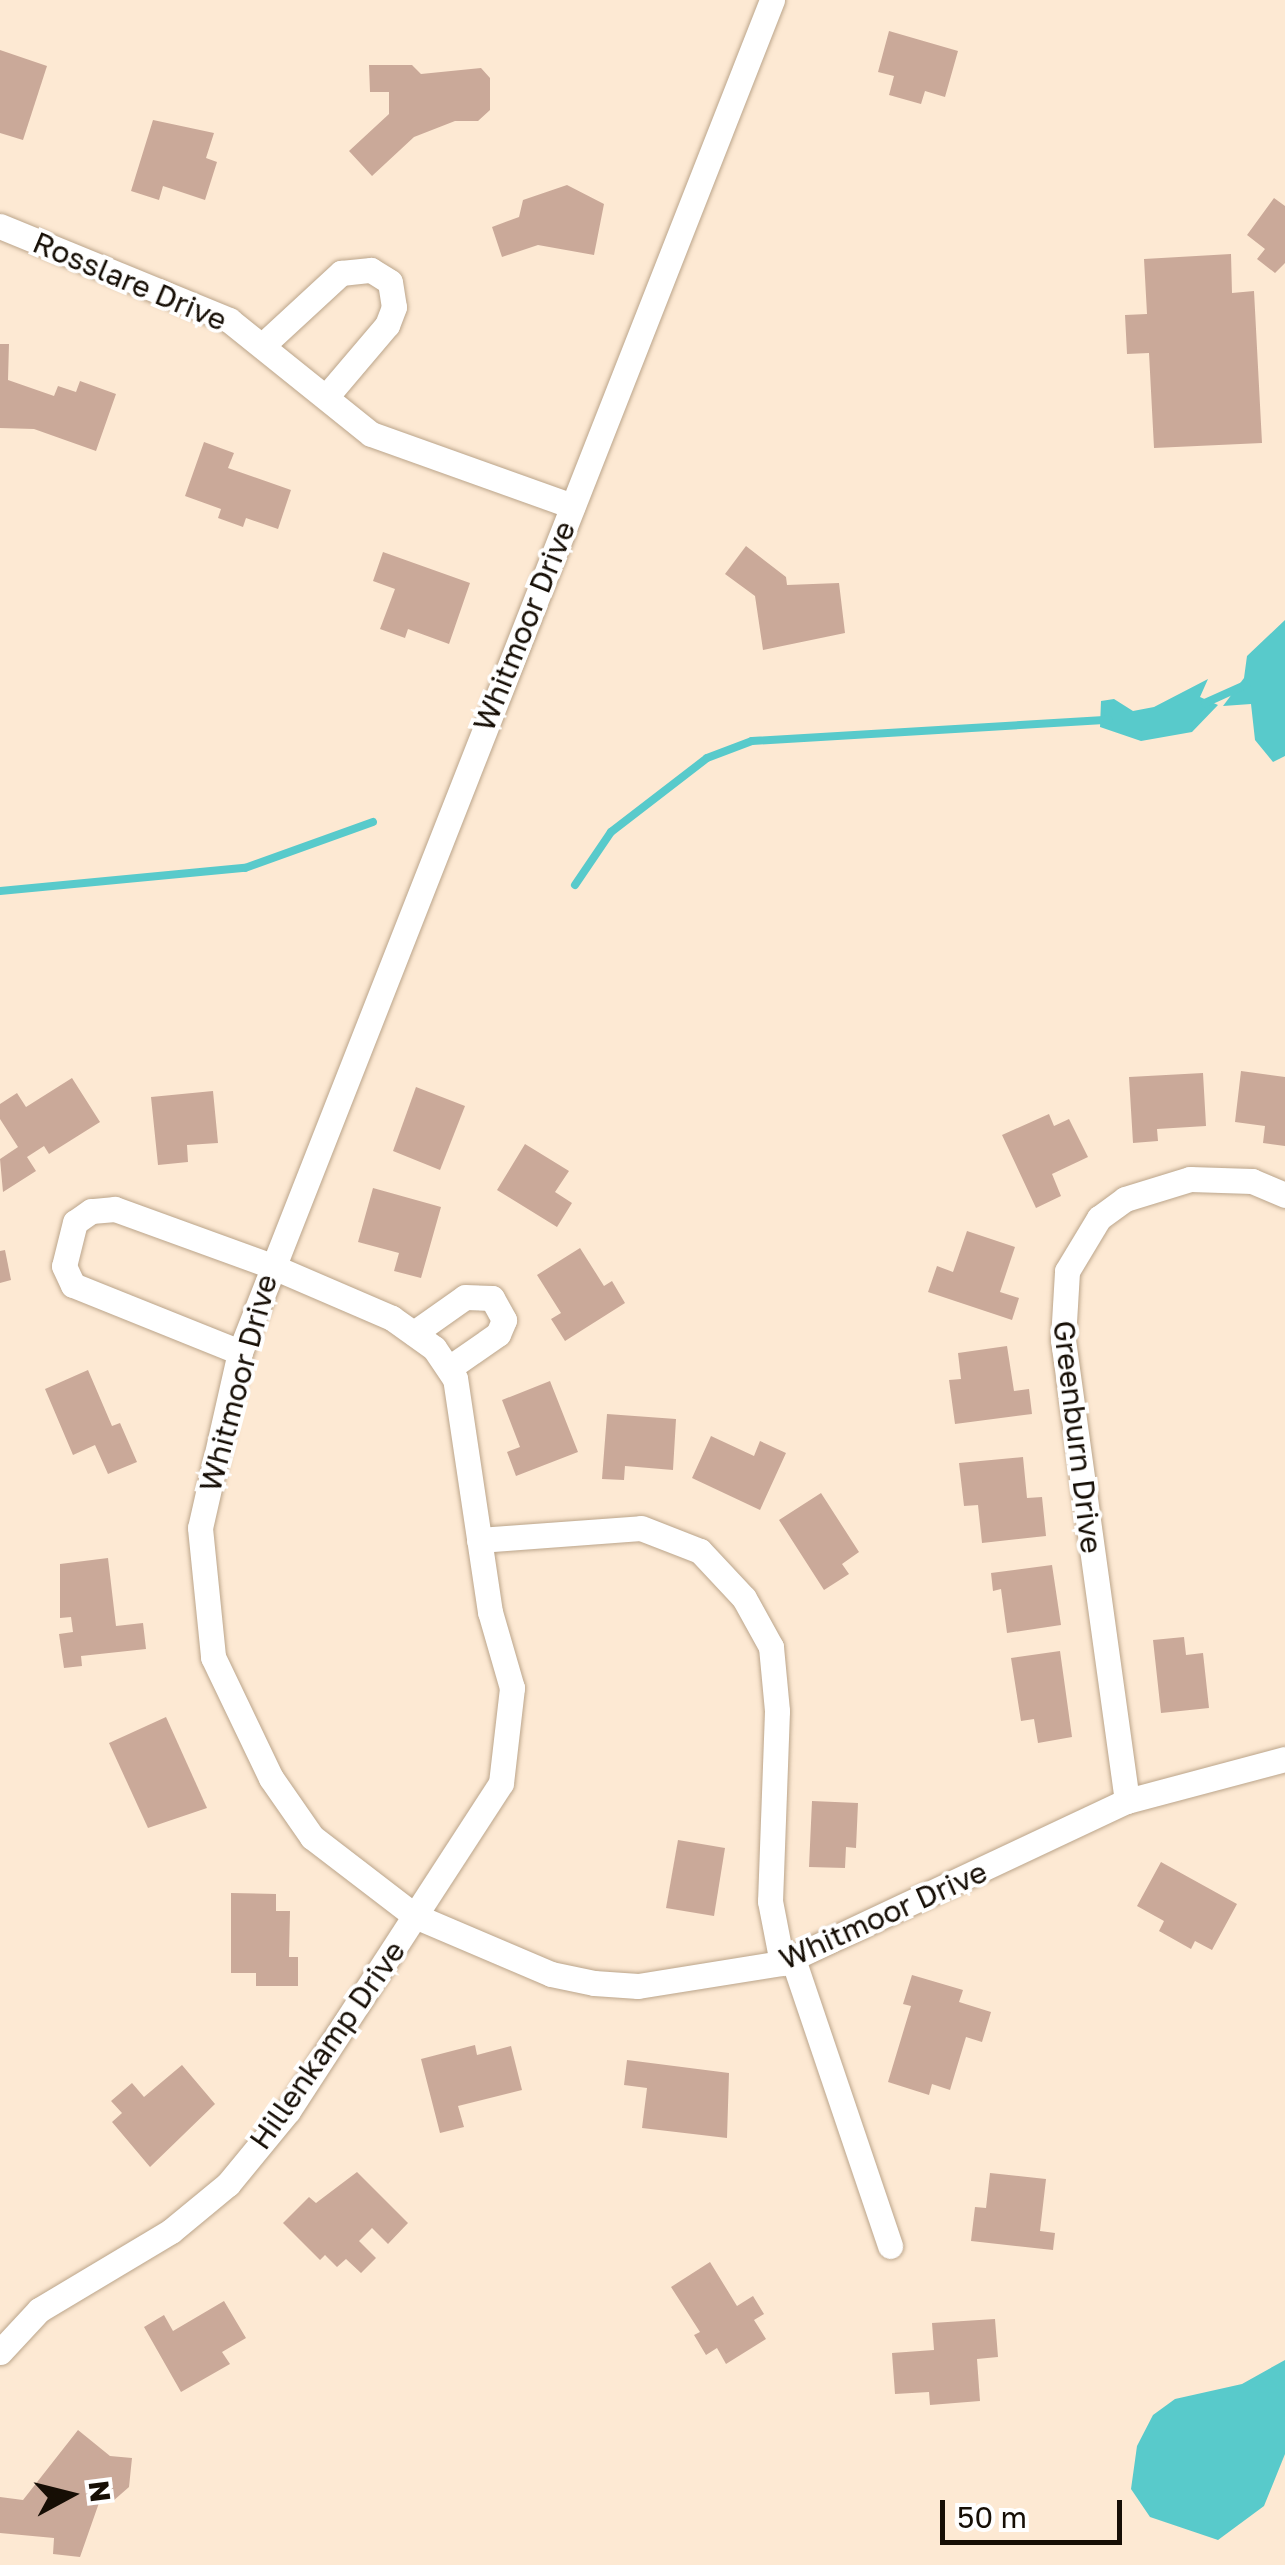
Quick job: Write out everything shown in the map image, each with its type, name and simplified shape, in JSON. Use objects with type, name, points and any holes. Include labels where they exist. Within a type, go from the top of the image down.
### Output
[{"type":"street","name":"Whitmoor Drive","points":[[772,0],[270,1264],[240,1352],[200,1528],[212,1656],[271,1778],[312,1837],[414,1916],[551,1974],[594,1983],[638,1986],[787,1961],[1127,1802],[1285,1759]]},
{"type":"street","name":"Rosslare Drive","points":[[0,226],[229,320],[264,344],[372,434],[572,506]]},
{"type":"street","points":[[264,344],[341,273],[371,270],[390,282],[394,307],[387,325],[326,397]]},
{"type":"street","name":"Greenburn Drive","points":[[1127,1802],[1062,1338],[1067,1271],[1099,1218],[1125,1198],[1190,1179],[1252,1181],[1285,1195]]},
{"type":"street","points":[[240,1352],[73,1285],[64,1266],[66,1241],[74,1222],[115,1208],[270,1264],[414,1333],[448,1368],[498,1334],[504,1320],[492,1298],[465,1296],[414,1333]]},
{"type":"street","name":"Hillenkamp Drive","points":[[0,2352],[38,2310],[171,2231],[228,2184],[288,2111],[501,1782],[510,1739],[512,1688],[479,1540],[448,1368]]},
{"type":"street","points":[[479,1540],[641,1528],[700,1551],[744,1598],[770,1647],[777,1710],[770,1901],[787,1961],[890,2246]]},
{"type":"water","points":[[1285,620],[1285,756],[1273,762],[1255,740],[1251,704],[1223,706],[1244,678],[1247,656]]},
{"type":"water","points":[[1208,679],[1200,697],[1218,705],[1192,732],[1141,741],[1100,727],[1101,701],[1114,699],[1133,711],[1154,707]]},
{"type":"water","points":[[1285,2360],[1285,2454],[1264,2506],[1218,2540],[1150,2517],[1131,2489],[1137,2446],[1153,2415],[1175,2399],[1242,2384]]},
{"type":"building","points":[[889,31],[958,51],[945,97],[925,91],[921,104],[889,95],[894,76],[878,72]]},
{"type":"building","points":[[0,50],[47,66],[23,140],[0,133]]},
{"type":"building","points":[[369,65],[412,65],[421,74],[481,68],[490,78],[490,110],[478,121],[455,121],[414,137],[372,176],[349,151],[389,114],[389,92],[370,92]]},
{"type":"building","points":[[153,120],[214,133],[206,158],[217,162],[205,200],[163,186],[159,200],[131,191]]},
{"type":"building","points":[[567,185],[604,204],[594,255],[538,245],[502,257],[492,227],[519,217],[523,200]]},
{"type":"building","points":[[1274,198],[1285,206],[1285,263],[1275,273],[1257,259],[1265,249],[1247,235]]},
{"type":"building","points":[[1231,254],[1232,293],[1254,291],[1262,443],[1154,448],[1149,353],[1127,354],[1125,315],[1147,314],[1144,259]]},
{"type":"building","points":[[0,344],[9,344],[8,380],[54,396],[58,386],[76,392],[80,381],[116,394],[96,451],[34,429],[0,428]]},
{"type":"building","points":[[204,442],[234,453],[228,468],[291,490],[278,529],[246,518],[243,527],[218,518],[221,509],[185,496]]},
{"type":"building","points":[[746,546],[786,577],[787,585],[839,583],[845,633],[763,650],[755,596],[725,574]]},
{"type":"building","points":[[383,552],[470,583],[449,644],[408,629],[405,638],[380,629],[395,589],[373,581]]},
{"type":"building","points":[[1241,1071],[1285,1077],[1285,1146],[1263,1143],[1265,1126],[1235,1122]]},
{"type":"building","points":[[1203,1073],[1206,1126],[1157,1129],[1158,1141],[1133,1143],[1129,1077]]},
{"type":"building","points":[[72,1078],[100,1122],[49,1154],[44,1146],[27,1157],[36,1171],[3,1192],[0,1159],[18,1147],[0,1119],[0,1104],[17,1093],[26,1107]]},
{"type":"building","points":[[416,1087],[465,1106],[440,1170],[393,1151]]},
{"type":"building","points":[[213,1091],[218,1143],[187,1145],[188,1162],[158,1165],[151,1097]]},
{"type":"building","points":[[1049,1114],[1054,1126],[1069,1119],[1088,1157],[1052,1174],[1061,1196],[1036,1208],[1002,1135]]},
{"type":"building","points":[[525,1144],[569,1171],[555,1192],[572,1203],[557,1227],[497,1190]]},
{"type":"building","points":[[373,1188],[441,1207],[421,1278],[394,1271],[399,1253],[358,1242]]},
{"type":"building","points":[[967,1231],[1015,1247],[1000,1292],[1019,1298],[1012,1320],[928,1292],[937,1266],[953,1272]]},
{"type":"building","points":[[580,1248],[604,1286],[612,1281],[625,1303],[565,1341],[551,1319],[561,1313],[537,1275]]},
{"type":"building","points":[[5,1250],[11,1280],[0,1283],[0,1251]]},
{"type":"building","points":[[1007,1346],[1014,1391],[1029,1389],[1032,1414],[955,1424],[949,1380],[961,1379],[958,1353]]},
{"type":"building","points":[[88,1370],[112,1426],[120,1423],[137,1462],[108,1474],[95,1445],[73,1455],[45,1389]]},
{"type":"building","points":[[550,1381],[578,1452],[516,1476],[507,1452],[520,1447],[502,1400]]},
{"type":"building","points":[[607,1414],[676,1419],[673,1470],[625,1466],[624,1480],[602,1479]]},
{"type":"building","points":[[711,1436],[754,1456],[760,1441],[786,1453],[760,1510],[692,1478]]},
{"type":"building","points":[[1023,1457],[1027,1498],[1042,1497],[1046,1536],[982,1543],[978,1505],[964,1506],[959,1463]]},
{"type":"building","points":[[821,1493],[859,1552],[842,1564],[849,1574],[824,1590],[779,1520]]},
{"type":"building","points":[[108,1558],[116,1626],[143,1623],[146,1649],[81,1656],[82,1666],[64,1668],[59,1634],[73,1632],[71,1617],[60,1618],[60,1564]]},
{"type":"building","points":[[1052,1565],[1061,1625],[1007,1633],[1001,1589],[993,1591],[991,1573]]},
{"type":"building","points":[[1184,1637],[1186,1655],[1203,1653],[1209,1708],[1161,1713],[1153,1640]]},
{"type":"building","points":[[1060,1651],[1072,1737],[1038,1743],[1034,1719],[1021,1721],[1011,1658]]},
{"type":"building","points":[[166,1717],[207,1808],[148,1828],[109,1743]]},
{"type":"building","points":[[812,1801],[858,1803],[856,1848],[846,1847],[845,1868],[809,1867]]},
{"type":"building","points":[[678,1840],[725,1848],[714,1916],[666,1908]]},
{"type":"building","points":[[1161,1862],[1237,1904],[1212,1950],[1195,1941],[1191,1949],[1159,1931],[1164,1921],[1137,1906]]},
{"type":"building","points":[[231,1893],[276,1894],[276,1911],[290,1911],[289,1957],[298,1957],[298,1986],[256,1986],[256,1973],[231,1973]]},
{"type":"building","points":[[912,1975],[963,1990],[959,2002],[991,2012],[982,2042],[966,2037],[950,2090],[932,2084],[929,2095],[888,2082],[911,2006],[903,2004]]},
{"type":"building","points":[[475,2045],[477,2055],[511,2046],[522,2090],[458,2106],[464,2127],[440,2133],[421,2059]]},
{"type":"building","points":[[627,2060],[729,2073],[727,2138],[642,2128],[647,2088],[624,2085]]},
{"type":"building","points":[[182,2065],[215,2104],[150,2167],[112,2122],[122,2113],[111,2101],[132,2083],[144,2097]]},
{"type":"building","points":[[357,2172],[408,2223],[388,2244],[372,2228],[359,2241],[376,2258],[361,2273],[346,2259],[337,2267],[325,2255],[320,2260],[283,2223],[309,2197],[316,2203]]},
{"type":"building","points":[[990,2173],[1046,2179],[1040,2231],[1055,2233],[1053,2250],[971,2241],[975,2207],[986,2208]]},
{"type":"building","points":[[710,2262],[737,2306],[753,2296],[764,2314],[754,2320],[766,2339],[726,2364],[717,2348],[706,2355],[694,2335],[700,2332],[671,2287]]},
{"type":"building","points":[[224,2301],[246,2338],[222,2352],[230,2364],[181,2392],[144,2327],[164,2315],[173,2331]]},
{"type":"building","points":[[995,2319],[998,2357],[977,2359],[980,2401],[930,2405],[929,2392],[895,2394],[892,2353],[934,2350],[932,2323]]},
{"type":"building","points":[[78,2430],[110,2456],[132,2458],[129,2487],[113,2501],[100,2500],[80,2557],[53,2554],[54,2538],[0,2533],[0,2497],[23,2500]]},
{"type":"waterway","points":[[1205,703],[1247,684]]},
{"type":"waterway","points":[[575,885],[611,832],[707,758],[752,741],[1108,720]]},
{"type":"waterway","points":[[0,891],[245,868],[373,822]]}]
